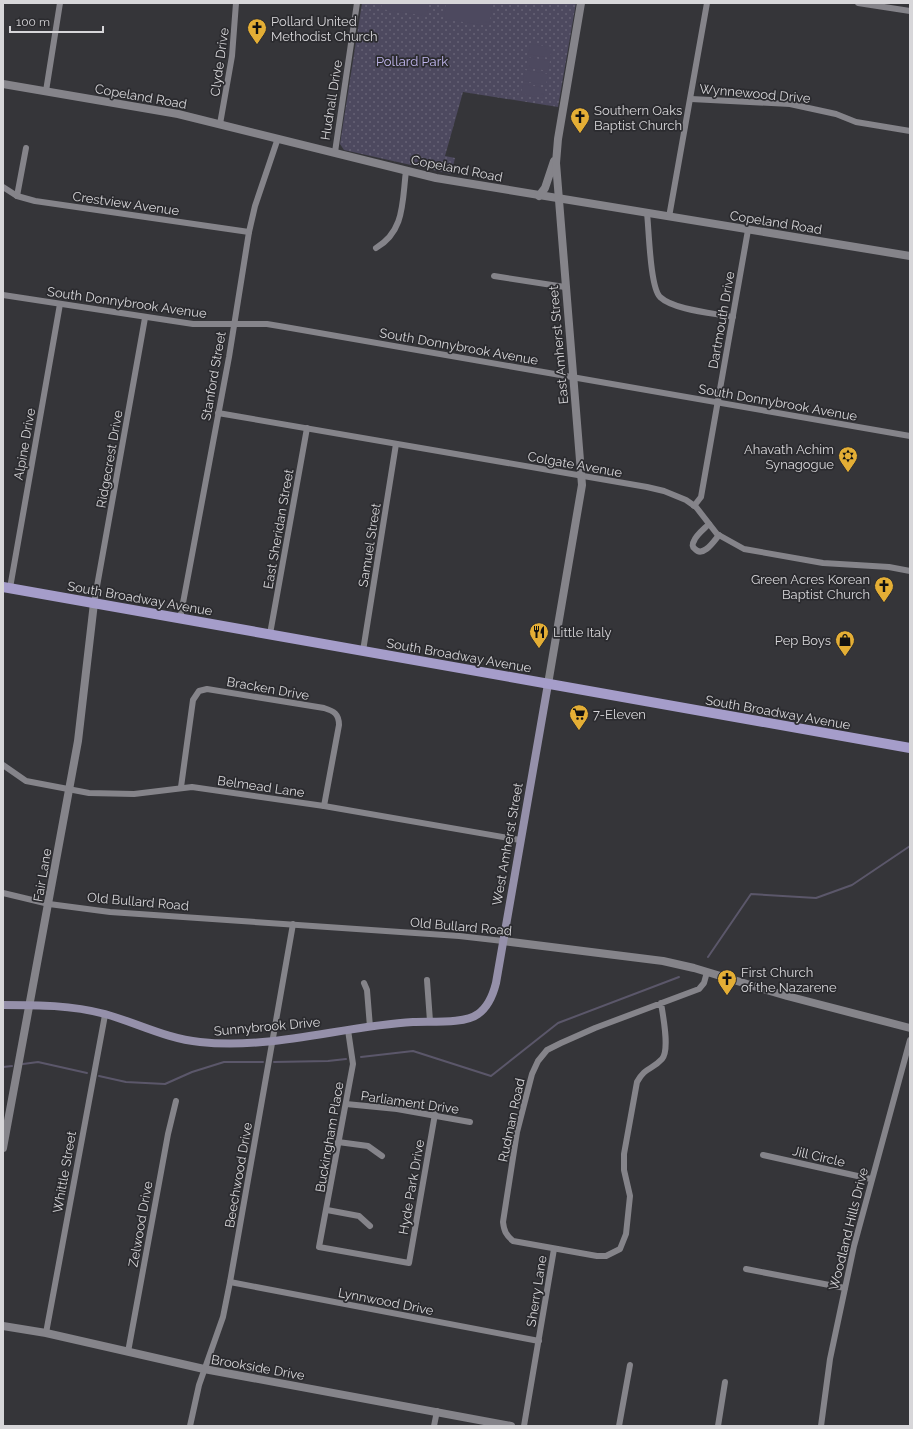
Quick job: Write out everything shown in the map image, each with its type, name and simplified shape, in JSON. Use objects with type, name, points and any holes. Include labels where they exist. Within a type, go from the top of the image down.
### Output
[{"type":"main road","name":"South Broadway Avenue","points":[[6,588],[910,748]]},
{"type":"main road","name":"West Amherst Street","points":[[486,1006],[494,990],[548,684]]},
{"type":"main road","name":"Sunnybrook Drive","points":[[3,1005],[62,1006],[106,1014],[178,1039],[228,1044],[272,1040],[430,1020],[465,1019],[478,1015],[486,1006]]},
{"type":"street","points":[[46,91],[60,3]]},
{"type":"street","name":"Clyde Drive","points":[[220,124],[232,56],[236,3]]},
{"type":"street","name":"Hudnall Drive","points":[[335,152],[357,3]]},
{"type":"street","name":"East Amherst Street","points":[[548,684],[582,491],[574,377],[558,199],[556,154],[581,3]]},
{"type":"street","points":[[669,217],[707,3]]},
{"type":"street","points":[[858,3],[910,11]]},
{"type":"street","name":"Copeland Road","points":[[3,84],[170,112],[335,152],[406,171],[539,196],[910,256]]},
{"type":"street","name":"Wynnewood Drive","points":[[691,99],[790,104],[836,114],[856,122],[910,131]]},
{"type":"street","name":"Stanford Street","points":[[180,619],[218,413],[249,232],[255,206],[278,138]]},
{"type":"street","points":[[17,196],[26,148]]},
{"type":"street","points":[[539,196],[545,188],[556,154]]},
{"type":"street","points":[[376,248],[388,242],[397,228],[406,171]]},
{"type":"street","name":"Crestview Avenue","points":[[3,187],[17,196],[35,201],[249,232]]},
{"type":"street","points":[[648,213],[653,279],[655,289],[659,296],[678,306],[733,317]]},
{"type":"street","name":"Dartmouth Drive","points":[[694,506],[701,497],[748,230]]},
{"type":"street","points":[[494,276],[565,287]]},
{"type":"street","name":"South Donnybrook Avenue","points":[[3,295],[193,324],[285,326],[910,436]]},
{"type":"street","name":"Alpine Drive","points":[[6,588],[60,304]]},
{"type":"street","name":"Ridgecrest Drive","points":[[94,604],[146,318]]},
{"type":"street","name":"Colgate Avenue","points":[[218,413],[656,489],[679,497],[694,506],[719,535],[739,547],[753,551],[823,563],[889,567],[910,571]]},
{"type":"street","name":"East Sheridan Street","points":[[270,634],[307,428]]},
{"type":"street","name":"Samuel Street","points":[[363,650],[396,444]]},
{"type":"street","points":[[709,524],[694,540],[692,546],[694,549],[701,552],[705,550],[719,535]]},
{"type":"street","name":"Fair Lane","points":[[3,1148],[6,1115],[49,904],[78,741],[94,604]]},
{"type":"street","name":"Bracken Drive","points":[[180,787],[193,700],[199,691],[207,689],[324,708],[336,713],[339,718],[339,725],[324,806]]},
{"type":"street","name":"Belmead Lane","points":[[3,765],[26,781],[89,793],[134,794],[180,787],[192,787],[324,806],[520,840]]},
{"type":"street","name":"Old Bullard Road","points":[[3,893],[49,904],[110,912],[293,924],[503,941],[663,961],[707,972],[787,996],[910,1028]]},
{"type":"street","name":"Beechwood Drive","points":[[190,1426],[204,1369],[223,1317],[293,924]]},
{"type":"street","name":"Rudman Road","points":[[554,1249],[513,1241],[508,1237],[504,1229],[503,1222],[517,1132],[532,1074],[538,1061],[547,1050],[561,1043],[595,1028],[699,989],[704,983],[707,972]]},
{"type":"street","points":[[427,980],[430,1020]]},
{"type":"street","points":[[364,983],[367,990],[370,1027]]},
{"type":"street","name":"Sherry Lane","points":[[524,1426],[554,1249],[606,1256],[620,1249],[624,1242],[630,1196],[624,1170],[624,1154],[637,1082],[643,1072],[662,1059],[664,1055],[666,1044],[661,1003]]},
{"type":"street","name":"Whittle Street","points":[[46,1334],[106,1014]]},
{"type":"street","name":"Buckingham Place","points":[[319,1247],[353,1064],[348,1030]]},
{"type":"street","name":"Woodland Hills Drive","points":[[821,1426],[830,1359],[845,1288],[871,1179],[910,1040]]},
{"type":"street","name":"Zelwood Drive","points":[[128,1352],[166,1142],[176,1101]]},
{"type":"street","name":"Parliament Drive","points":[[346,1104],[435,1114],[470,1122]]},
{"type":"street","name":"Hyde Park Drive","points":[[319,1247],[409,1263],[435,1114]]},
{"type":"street","points":[[338,1142],[368,1146],[382,1156]]},
{"type":"street","name":"Jill Circle","points":[[763,1154],[871,1179]]},
{"type":"street","points":[[327,1210],[359,1216],[370,1226]]},
{"type":"street","points":[[746,1269],[845,1288]]},
{"type":"street","name":"Lynnwood Drive","points":[[230,1282],[539,1341]]},
{"type":"street","name":"Brookside Drive","points":[[3,1326],[204,1369],[437,1411],[510,1426]]},
{"type":"street","points":[[619,1426],[630,1365]]},
{"type":"street","points":[[718,1426],[725,1382]]},
{"type":"street","points":[[434,1426],[437,1411]]},
{"type":"green space","name":"Pollard Park","points":[[362,3],[576,3],[558,107],[463,92],[445,156],[455,158],[451,174],[344,150],[340,144]]},
{"type":"green space","points":[[382,3],[429,3],[427,16],[381,9]]},
{"type":"green space","points":[[446,3],[493,3],[489,26],[444,19]]},
{"type":"green space","points":[[530,44],[552,47],[550,58],[528,54]]},
{"type":"green space","points":[[528,57],[550,61],[548,71],[526,67]]},
{"type":"green space","points":[[525,70],[548,74],[546,85],[523,81]]},
{"type":"green space","points":[[523,84],[545,88],[543,98],[521,94]]},
{"type":"waterway","points":[[708,957],[751,894],[816,898],[852,885],[910,846]]},
{"type":"waterway","points":[[361,1057],[413,1051],[491,1076],[558,1023],[679,977]]},
{"type":"waterway","points":[[274,1062],[328,1061],[346,1059]]},
{"type":"waterway","points":[[23,1064],[38,1062],[87,1073]]},
{"type":"waterway","points":[[99,1076],[126,1082],[165,1084],[192,1072],[224,1062],[263,1062]]},
{"type":"waterway","points":[[3,1067],[12,1066]]},
{"type":"place","name":"Pollard United Methodist Church","points":[[257,45]]},
{"type":"place","name":"Southern Oaks Baptist Church","points":[[580,134]]},
{"type":"place","name":"Ahavath Achim Synagogue","points":[[848,473]]},
{"type":"place","name":"Green Acres Korean Baptist Church","points":[[884,603]]},
{"type":"place","name":"Little Italy","points":[[539,649]]},
{"type":"place","name":"Pep Boys","points":[[845,657]]},
{"type":"place","name":"7-Eleven","points":[[579,731]]},
{"type":"place","name":"First Church of the Nazarene","points":[[727,996]]}]
